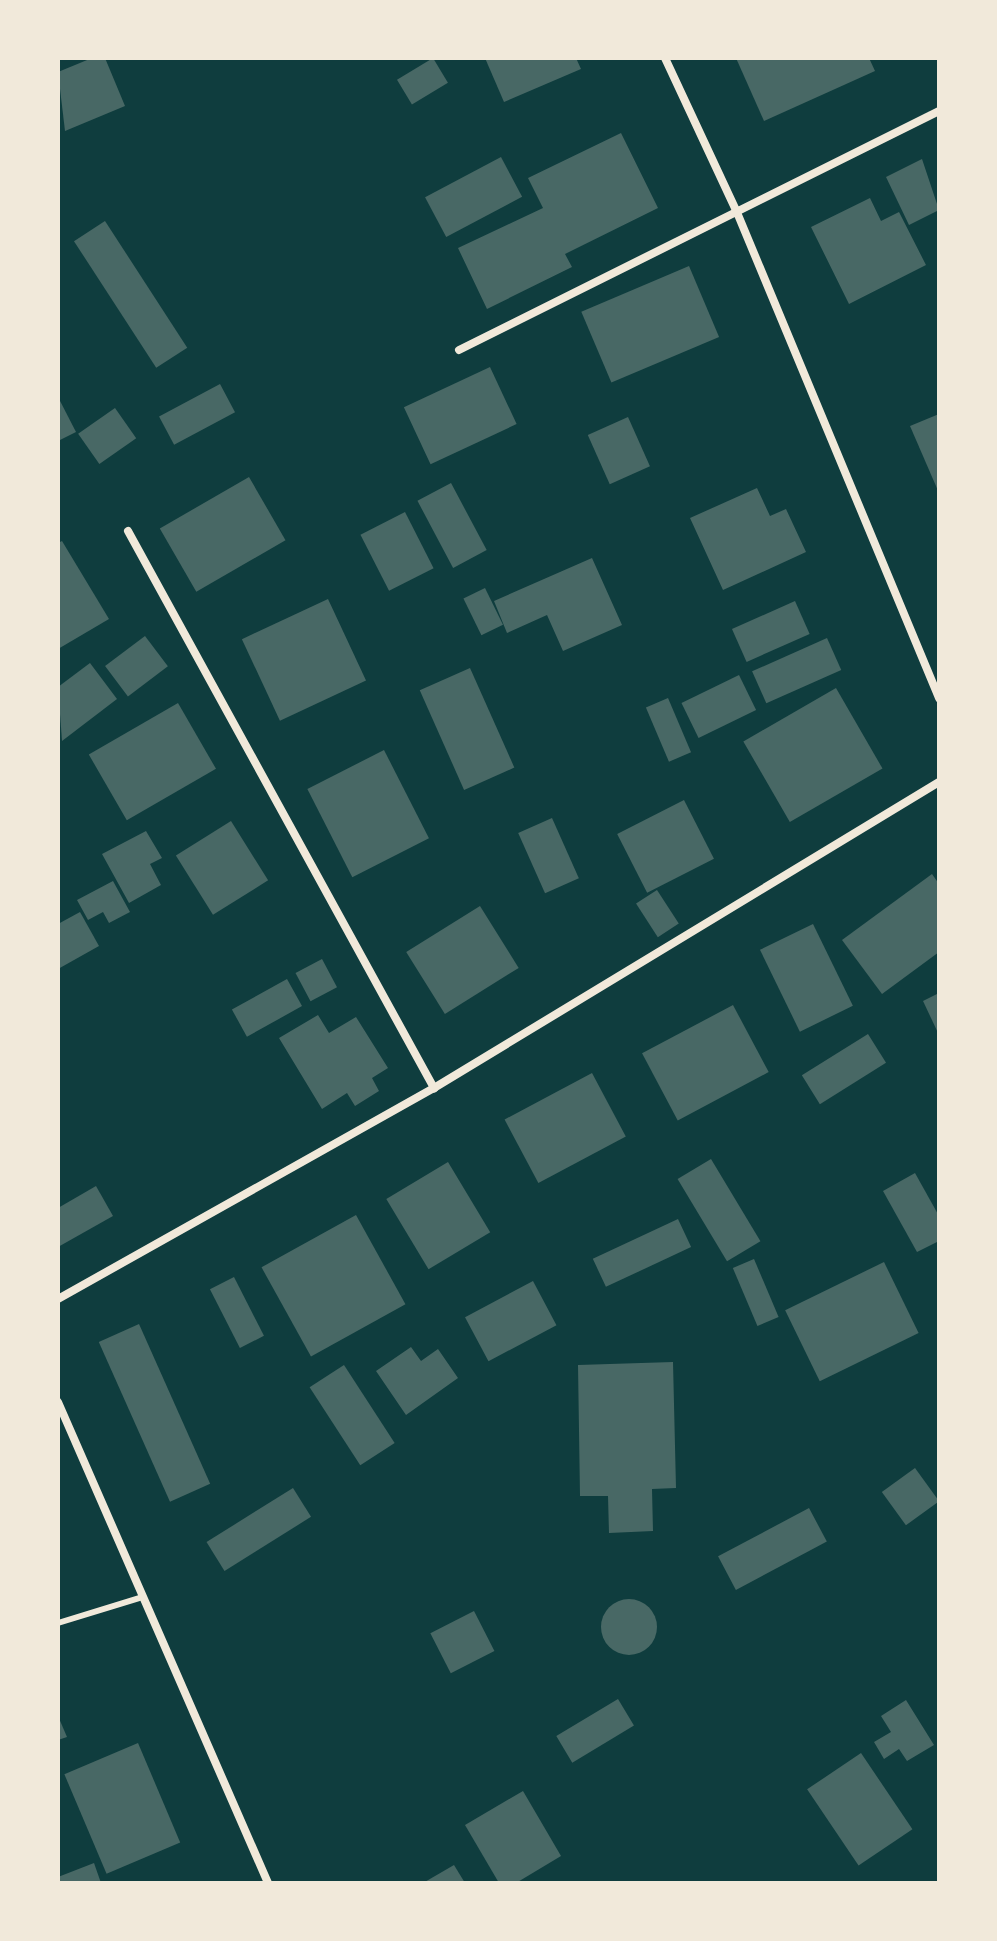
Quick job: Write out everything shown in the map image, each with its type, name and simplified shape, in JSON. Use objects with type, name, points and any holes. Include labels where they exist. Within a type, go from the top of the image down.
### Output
[{"type":"street","points":[[665,58],[736,210],[939,698]]},
{"type":"street","points":[[459,350],[939,111]]},
{"type":"street","points":[[128,531],[434,1088]]},
{"type":"street","points":[[58,1299],[434,1088],[939,782]]},
{"type":"street","points":[[58,1402],[268,1883]]},
{"type":"lane","points":[[58,1623],[143,1597]]},
{"type":"building","points":[[92,58],[105,58],[125,106],[65,131],[58,72]]},
{"type":"building","points":[[433,58],[448,83],[412,104],[397,80]]},
{"type":"building","points":[[485,58],[576,58],[581,69],[504,102]]},
{"type":"building","points":[[736,58],[869,58],[875,71],[764,121]]},
{"type":"building","points":[[621,133],[658,208],[565,254],[572,267],[487,309],[458,248],[543,208],[528,178]]},
{"type":"building","points":[[501,157],[522,197],[446,237],[425,197]]},
{"type":"building","points":[[922,159],[939,210],[909,225],[886,177]]},
{"type":"building","points":[[870,198],[881,221],[899,212],[926,265],[849,304],[811,227]]},
{"type":"building","points":[[105,221],[187,348],[156,368],[74,241]]},
{"type":"building","points":[[689,266],[719,337],[611,383],[581,312]]},
{"type":"building","points":[[490,367],[517,424],[431,464],[404,407]]},
{"type":"building","points":[[220,384],[235,412],[174,445],[159,416]]},
{"type":"building","points":[[58,397],[76,432],[58,441]]},
{"type":"building","points":[[115,408],[136,438],[99,464],[78,434]]},
{"type":"building","points":[[939,414],[939,493],[910,426]]},
{"type":"building","points":[[628,417],[650,466],[610,484],[588,435]]},
{"type":"building","points":[[249,477],[286,540],[196,592],[160,528]]},
{"type":"building","points":[[451,483],[487,550],[453,568],[417,501]]},
{"type":"building","points":[[757,488],[770,516],[786,509],[806,552],[723,590],[690,518]]},
{"type":"building","points":[[405,512],[434,568],[389,591],[360,535]]},
{"type":"building","points":[[62,541],[109,619],[58,649],[58,543]]},
{"type":"building","points":[[592,558],[622,625],[563,651],[547,615],[507,633],[494,601]]},
{"type":"building","points":[[485,588],[503,625],[481,635],[463,599]]},
{"type":"building","points":[[328,599],[366,681],[280,721],[242,639]]},
{"type":"building","points":[[795,601],[810,634],[747,662],[732,629]]},
{"type":"building","points":[[145,636],[168,666],[128,696],[105,666]]},
{"type":"building","points":[[827,638],[841,670],[766,703],[752,671]]},
{"type":"building","points":[[90,663],[117,699],[62,741],[58,687]]},
{"type":"building","points":[[470,668],[514,768],[464,790],[420,690]]},
{"type":"building","points":[[739,675],[756,710],[699,738],[681,703]]},
{"type":"building","points":[[836,688],[882,769],[790,822],[743,742]]},
{"type":"building","points":[[668,698],[691,752],[669,762],[646,707]]},
{"type":"building","points":[[178,703],[216,769],[127,820],[89,754]]},
{"type":"building","points":[[384,750],[429,838],[352,877],[307,789]]},
{"type":"building","points":[[684,800],[714,859],[647,893],[617,834]]},
{"type":"building","points":[[552,818],[579,878],[545,893],[518,833]]},
{"type":"building","points":[[231,821],[268,880],[213,915],[176,855]]},
{"type":"building","points":[[146,831],[162,858],[150,864],[161,885],[129,903],[102,854]]},
{"type":"building","points":[[932,874],[939,884],[939,952],[882,994],[842,940]]},
{"type":"building","points":[[113,881],[130,912],[109,923],[103,912],[88,920],[77,900]]},
{"type":"building","points":[[657,890],[679,924],[658,937],[636,904]]},
{"type":"building","points":[[480,906],[519,968],[445,1014],[406,952]]},
{"type":"building","points":[[80,912],[99,946],[58,969],[58,924]]},
{"type":"building","points":[[813,924],[853,1006],[800,1032],[760,950]]},
{"type":"building","points":[[322,959],[337,987],[311,1001],[296,973]]},
{"type":"building","points":[[287,979],[302,1006],[247,1037],[232,1010]]},
{"type":"building","points":[[939,993],[939,1035],[923,1001]]},
{"type":"building","points":[[733,1005],[769,1072],[678,1120],[642,1053]]},
{"type":"building","points":[[318,1015],[329,1033],[356,1017],[388,1068],[372,1078],[379,1091],[355,1106],[347,1093],[322,1109],[279,1038]]},
{"type":"building","points":[[868,1034],[886,1063],[820,1104],[802,1075]]},
{"type":"building","points":[[592,1073],[626,1137],[538,1183],[505,1119]]},
{"type":"building","points":[[711,1159],[760,1241],[727,1261],[678,1179]]},
{"type":"building","points":[[448,1162],[490,1232],[429,1269],[386,1199]]},
{"type":"building","points":[[915,1173],[939,1216],[939,1241],[917,1252],[883,1191]]},
{"type":"building","points":[[96,1186],[113,1216],[58,1247],[58,1208]]},
{"type":"building","points":[[356,1215],[405,1304],[311,1357],[262,1267]]},
{"type":"building","points":[[678,1219],[691,1247],[606,1287],[593,1259]]},
{"type":"building","points":[[754,1259],[779,1317],[757,1326],[733,1268]]},
{"type":"building","points":[[884,1262],[919,1333],[820,1381],[785,1310]]},
{"type":"building","points":[[234,1277],[264,1336],[240,1348],[210,1289]]},
{"type":"building","points":[[533,1281],[556,1325],[488,1361],[465,1317]]},
{"type":"building","points":[[139,1324],[210,1484],[170,1502],[99,1342]]},
{"type":"building","points":[[411,1347],[421,1361],[438,1349],[458,1378],[406,1415],[376,1371]]},
{"type":"building","points":[[673,1362],[676,1488],[652,1489],[653,1531],[609,1533],[608,1496],[580,1496],[578,1365]]},
{"type":"building","points":[[344,1365],[395,1443],[360,1465],[310,1387]]},
{"type":"building","points":[[915,1468],[939,1501],[906,1525],[882,1492]]},
{"type":"building","points":[[293,1488],[311,1517],[225,1571],[206,1542]]},
{"type":"building","points":[[809,1508],[827,1542],[736,1590],[718,1556]]},
{"type":"building","points":[[629,1599],[649,1607],[657,1627],[649,1647],[629,1655],[609,1647],[601,1627],[609,1607]]},
{"type":"building","points":[[474,1611],[494,1651],[451,1673],[430,1633]]},
{"type":"building","points":[[618,1699],[634,1726],[572,1763],[556,1736]]},
{"type":"building","points":[[906,1700],[934,1745],[907,1761],[899,1749],[884,1759],[874,1742],[891,1732],[881,1716]]},
{"type":"building","points":[[58,1716],[67,1737],[58,1740]]},
{"type":"building","points":[[138,1743],[180,1842],[107,1874],[64,1774]]},
{"type":"building","points":[[861,1753],[912,1829],[859,1866],[807,1789]]},
{"type":"building","points":[[523,1791],[561,1856],[516,1883],[499,1883],[465,1825]]},
{"type":"building","points":[[94,1863],[101,1883],[58,1883],[58,1877]]},
{"type":"building","points":[[454,1865],[465,1883],[423,1883]]}]
